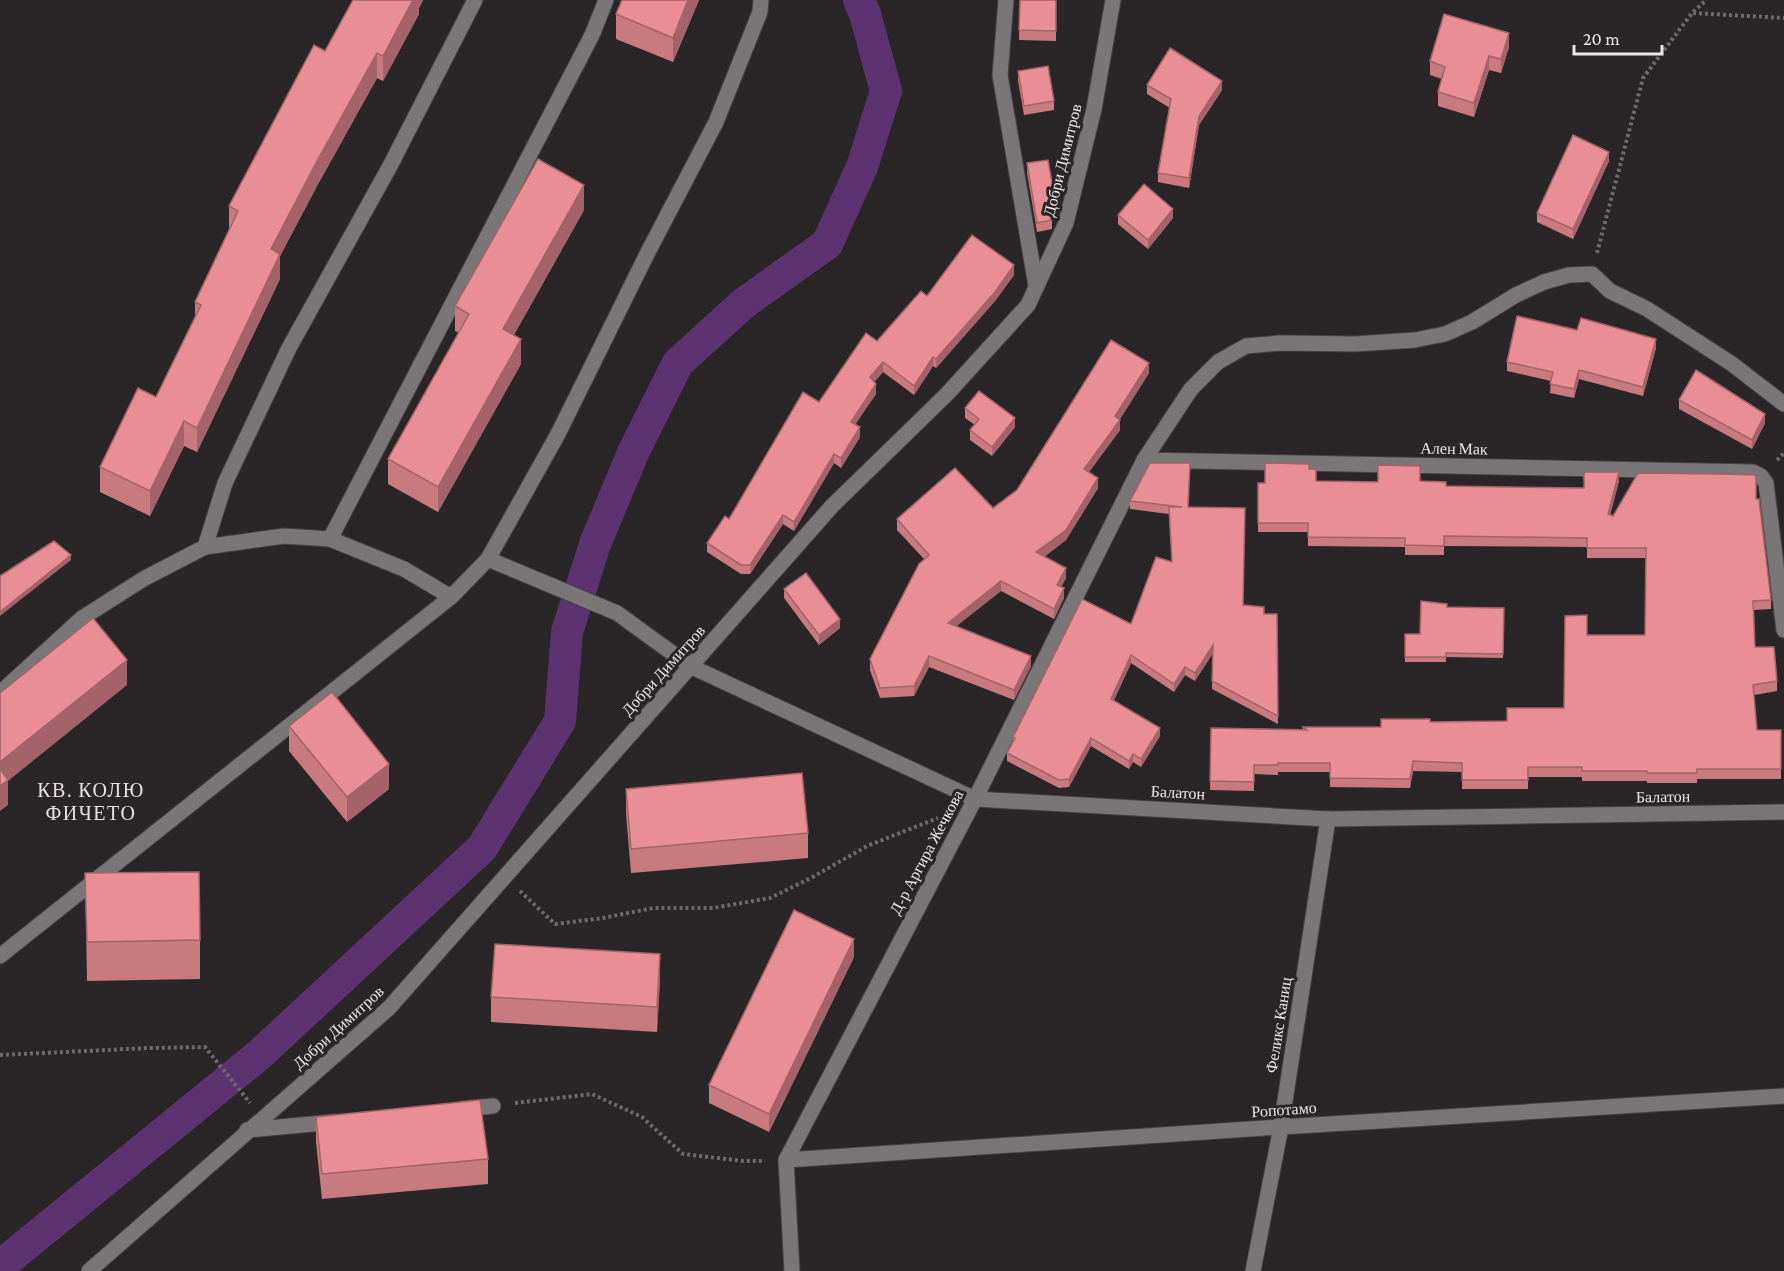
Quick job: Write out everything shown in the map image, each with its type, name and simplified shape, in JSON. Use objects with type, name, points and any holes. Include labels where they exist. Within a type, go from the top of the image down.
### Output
[{"type":"street","points":[[205,547],[225,483],[289,348],[390,166],[475,0]]},
{"type":"street","points":[[330,539],[592,35],[606,0]]},
{"type":"street","points":[[0,956],[451,597],[488,559],[558,434],[647,254],[716,122],[760,12],[761,0]]},
{"type":"street","points":[[1006,0],[1000,75],[1036,286]]},
{"type":"street","name":"Добри Димитров","points":[[89,1271],[389,1008],[832,506],[962,378],[1028,304],[1066,223],[1094,109],[1113,0]]},
{"type":"street","points":[[1592,274],[1610,291],[1647,309],[1732,364],[1784,404]]},
{"type":"street","name":"Д-р Аргира Жечкова","points":[[786,1160],[975,799],[1144,460],[1191,389],[1218,362],[1246,346],[1280,343],[1354,344],[1415,340],[1445,334],[1472,322],[1516,295],[1544,282],[1569,275],[1592,274]]},
{"type":"street","name":"Ален Мак","points":[[1144,460],[1753,472],[1761,476],[1766,483],[1784,630]]},
{"type":"street","points":[[0,693],[82,618],[145,578],[205,547],[284,536],[330,539],[404,569],[451,597]]},
{"type":"street","name":"Балатон","points":[[488,559],[617,613],[690,666],[975,799],[1328,819],[1784,812]]},
{"type":"street","name":"Феликс Каниц","points":[[1253,1271],[1281,1127],[1328,819]]},
{"type":"street","name":"Ропотамо","points":[[786,1160],[1784,1096]]},
{"type":"street","points":[[446,1111],[493,1106]]},
{"type":"street","points":[[248,1130],[353,1120]]},
{"type":"street","points":[[786,1160],[792,1271]]},
{"type":"path","points":[[1592,274],[1643,78],[1692,13],[1705,0]]},
{"type":"path","points":[[1692,13],[1784,18]]},
{"type":"path","points":[[505,876],[555,924],[603,918],[653,908],[713,908],[770,898],[867,846],[943,816],[975,799]]},
{"type":"path","points":[[0,1055],[205,1047],[251,1104]]},
{"type":"path","points":[[493,1106],[592,1094],[642,1117],[683,1154],[743,1161],[786,1160]]},
{"type":"building","points":[[353,0],[413,0],[383,56],[377,53],[271,249],[280,254],[197,428],[184,421],[150,491],[100,467],[138,388],[156,397],[201,305],[195,302],[238,211],[229,206],[314,45],[325,51]]},
{"type":"building","points":[[622,0],[688,0],[673,38],[616,14]]},
{"type":"building","points":[[1020,0],[1056,0],[1056,31],[1019,30]]},
{"type":"building","points":[[1444,14],[1509,33],[1501,59],[1489,56],[1474,103],[1438,92],[1445,67],[1430,61]]},
{"type":"building","points":[[1170,48],[1222,81],[1199,116],[1189,178],[1158,173],[1171,99],[1147,85]]},
{"type":"building","points":[[1048,66],[1054,101],[1024,106],[1018,71]]},
{"type":"building","points":[[1573,135],[1609,152],[1573,229],[1537,213]]},
{"type":"building","points":[[538,159],[584,185],[503,329],[521,339],[438,487],[388,459],[469,314],[455,306]]},
{"type":"building","points":[[1048,160],[1053,188],[1048,189],[1052,220],[1037,223],[1027,163]]},
{"type":"building","points":[[1144,184],[1173,209],[1148,240],[1118,215]]},
{"type":"building","points":[[972,235],[1014,265],[995,292],[936,359],[933,357],[914,386],[883,362],[870,377],[876,384],[851,422],[860,427],[841,458],[834,454],[794,522],[783,515],[750,565],[741,565],[707,543],[725,516],[729,519],[803,392],[819,402],[866,333],[877,341],[921,291],[927,296]]},
{"type":"building","points":[[1517,316],[1577,330],[1581,318],[1656,339],[1643,387],[1579,370],[1574,389],[1550,384],[1553,372],[1507,362]]},
{"type":"building","points":[[1111,340],[1149,363],[1115,416],[1120,420],[1084,469],[1098,478],[1066,530],[1036,552],[1066,568],[1057,585],[1064,588],[1054,609],[1001,581],[948,623],[1031,656],[1014,690],[929,656],[914,686],[880,688],[870,659],[919,564],[929,555],[897,519],[955,468],[993,508],[1017,490]]},
{"type":"building","points":[[1696,370],[1765,414],[1752,440],[1679,400]]},
{"type":"building","points":[[979,391],[1015,418],[992,447],[970,430],[979,419],[965,408]]},
{"type":"building","points":[[1150,463],[1190,463],[1188,507],[1245,508],[1243,605],[1264,607],[1264,614],[1277,614],[1278,716],[1212,681],[1213,645],[1195,673],[1185,667],[1174,684],[1131,655],[1111,699],[1160,728],[1141,759],[1133,754],[1129,761],[1091,738],[1069,779],[1059,780],[1007,753],[1082,599],[1131,624],[1156,557],[1172,562],[1169,507],[1182,507],[1130,501]]},
{"type":"building","points":[[1265,463],[1309,464],[1309,469],[1316,469],[1316,481],[1378,482],[1378,465],[1420,466],[1420,481],[1446,482],[1446,486],[1584,488],[1584,472],[1619,472],[1608,514],[1613,516],[1638,473],[1755,475],[1756,499],[1759,499],[1771,600],[1753,601],[1755,647],[1774,647],[1777,681],[1753,685],[1757,730],[1781,730],[1781,769],[1697,769],[1697,773],[1647,773],[1647,771],[1582,771],[1582,767],[1528,767],[1528,780],[1462,780],[1462,763],[1413,761],[1410,779],[1330,778],[1330,763],[1278,763],[1278,765],[1254,765],[1254,782],[1210,781],[1211,728],[1307,730],[1303,727],[1381,727],[1381,719],[1430,719],[1430,722],[1507,721],[1507,708],[1564,708],[1565,616],[1587,615],[1587,635],[1645,635],[1646,548],[1587,548],[1587,538],[1444,536],[1444,546],[1405,545],[1405,538],[1308,537],[1308,523],[1258,523],[1258,483],[1265,483]]},
{"type":"building","points":[[54,541],[71,555],[0,612],[0,576]]},
{"type":"building","points":[[806,573],[840,619],[819,635],[784,589]]},
{"type":"building","points":[[1421,601],[1447,604],[1447,607],[1504,608],[1503,654],[1446,653],[1446,657],[1405,657],[1405,634],[1420,634]]},
{"type":"building","points":[[93,618],[127,660],[0,762],[0,693]]},
{"type":"building","points":[[332,692],[389,764],[347,797],[289,726]]},
{"type":"building","points":[[0,769],[8,780],[0,786]]},
{"type":"building","points":[[802,773],[808,833],[631,849],[626,789]]},
{"type":"building","points":[[199,872],[200,940],[87,942],[85,873]]},
{"type":"building","points":[[794,910],[854,939],[769,1114],[709,1085]]},
{"type":"building","points":[[495,944],[660,954],[657,1007],[491,997]]},
{"type":"building","points":[[480,1100],[488,1159],[322,1174],[316,1117]]},
{"type":"waterway","points":[[0,1266],[259,1055],[482,848],[560,721],[567,632],[595,544],[633,453],[678,363],[744,303],[827,244],[862,167],[886,91],[859,0]]},
{"type":"district","name":"КВ. КОЛЮ ФИЧЕТО","points":[[91,802]]}]
